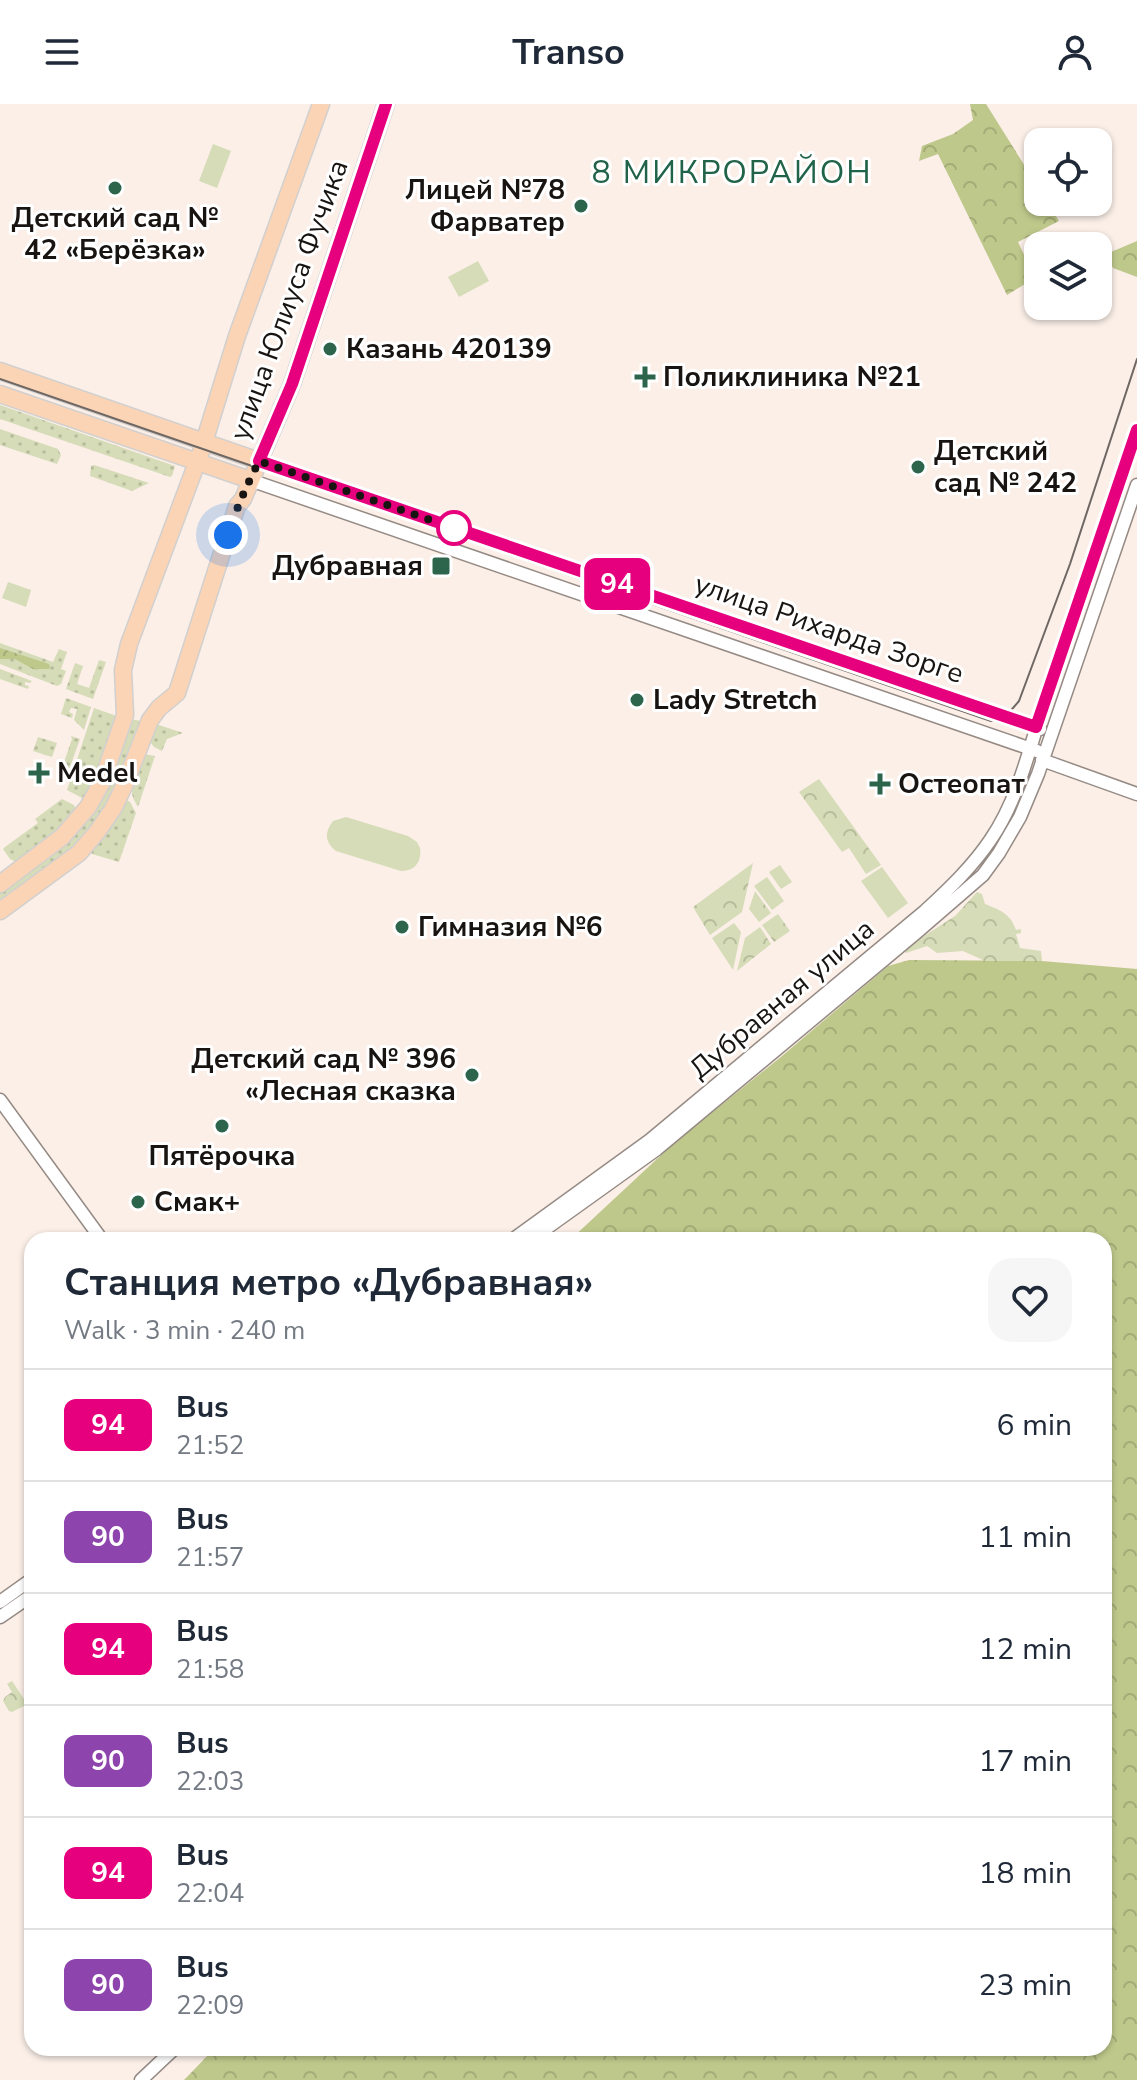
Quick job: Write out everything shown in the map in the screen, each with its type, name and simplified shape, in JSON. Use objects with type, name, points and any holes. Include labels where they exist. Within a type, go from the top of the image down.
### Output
[{"type":"main road","name":"улица Юлиуса Фучика","points":[[0,884],[62,837],[88,807],[102,782],[125,715],[123,670],[129,644],[205,442],[237,336],[321,104]]},
{"type":"main road","name":"улица Юлиуса Фучика","points":[[0,911],[79,853],[97,832],[113,809],[141,748],[150,720],[177,693],[237,506],[243,499],[292,384],[386,104]]},
{"type":"main road","name":"улица Рихарда Зорге","points":[[0,371],[259,461]]},
{"type":"main road","name":"улица Рихарда Зорге","points":[[0,394],[250,480]]},
{"type":"street","name":"Дубравная улица","points":[[523,1232],[650,1140],[925,911],[964,874],[992,838],[1022,778],[1036,727],[1137,429]]},
{"type":"street","name":"улица Рихарда Зорге","points":[[259,461],[1051,733]]},
{"type":"street","name":"улица Рихарда Зорге","points":[[250,480],[1030,749],[1137,794]]},
{"type":"street","name":"Дубравная улица","points":[[541,1232],[657,1149],[983,875],[1020,817],[1137,485]]},
{"type":"street","points":[[0,1100],[96,1232]]},
{"type":"street","points":[[0,1602],[24,1585]]},
{"type":"street","points":[[0,1617],[24,1600]]},
{"type":"street","points":[[141,2080],[166,2056]]},
{"type":"green space","points":[[970,104],[986,104],[1024,165],[1024,216],[1056,216],[1059,221],[1038,232],[1024,232],[1024,239],[1018,242],[1024,255],[1024,285],[1007,295],[938,154],[919,161],[922,146],[953,134],[973,120]]},
{"type":"green space","points":[[213,144],[231,151],[217,188],[199,181]]},
{"type":"green space","points":[[1137,241],[1137,277],[1113,268],[1112,252]]},
{"type":"green space","points":[[478,261],[489,281],[459,297],[448,277]]},
{"type":"green space","points":[[0,405],[175,466],[172,476],[0,419]]},
{"type":"green space","points":[[0,429],[58,449],[61,455],[57,464],[0,445]]},
{"type":"green space","points":[[91,466],[149,483],[132,491],[90,476]]},
{"type":"green space","points":[[8,582],[31,590],[26,607],[2,598]]},
{"type":"green space","points":[[0,643],[53,662],[59,649],[67,652],[61,669],[66,671],[61,684],[57,686],[0,664]]},
{"type":"green space","points":[[0,648],[49,664],[50,668],[33,669],[15,659],[0,659]]},
{"type":"green space","points":[[99,660],[106,662],[93,699],[66,689],[75,663],[83,666],[77,684],[89,688]]},
{"type":"green space","points":[[0,669],[32,681],[25,682],[28,689],[0,679]]},
{"type":"green space","points":[[66,698],[91,707],[84,730],[74,720],[77,709],[71,708],[72,718],[61,714]]},
{"type":"green space","points":[[94,708],[114,715],[117,720],[99,771],[82,798],[67,790]]},
{"type":"green space","points":[[129,719],[142,721],[114,791],[95,823],[62,859],[0,905],[0,889],[64,841]]},
{"type":"green space","points":[[156,724],[183,733],[167,739],[162,751],[154,747],[147,737]]},
{"type":"green space","points":[[71,736],[80,739],[69,770],[62,768]]},
{"type":"green space","points":[[38,737],[57,743],[52,757],[33,751]]},
{"type":"green space","points":[[144,754],[155,756],[138,807],[132,792],[139,773],[139,759]]},
{"type":"green space","points":[[819,779],[881,865],[866,874],[849,848],[842,852],[799,792]]},
{"type":"green space","points":[[62,799],[74,805],[76,811],[58,834],[18,863],[10,859],[3,849],[38,823],[35,819]]},
{"type":"green space","points":[[125,799],[136,813],[119,862],[92,854],[89,850]]},
{"type":"green space","points":[[346,817],[408,836],[417,842],[420,858],[416,865],[401,871],[336,851],[328,841],[328,829],[333,821]]},
{"type":"green space","points":[[753,863],[742,912],[710,935],[693,907]]},
{"type":"green space","points":[[780,865],[792,882],[781,889],[769,872]]},
{"type":"green space","points":[[882,867],[908,903],[888,918],[861,881]]},
{"type":"green space","points":[[767,877],[784,901],[772,910],[754,886]]},
{"type":"green space","points":[[755,891],[771,913],[759,922],[749,909]]},
{"type":"green space","points":[[977,892],[982,894],[985,904],[1008,916],[1016,930],[1021,929],[1021,933],[1016,934],[1020,948],[1041,951],[1042,961],[985,961],[963,951],[937,953],[927,946],[906,953],[904,949],[955,916]]},
{"type":"green space","points":[[778,914],[790,931],[774,942],[762,925]]},
{"type":"green space","points":[[734,923],[741,932],[733,970],[712,938]]},
{"type":"green space","points":[[760,927],[771,944],[737,971],[745,938]]},
{"type":"green space","points":[[909,960],[1042,961],[1137,969],[1137,2080],[184,2080],[207,2056],[1112,2056],[1112,1232],[579,1232],[673,1144],[888,966]]},
{"type":"green space","points":[[12,1681],[24,1699],[24,1706],[12,1712],[3,1701],[12,1692],[7,1684]]},
{"type":"tram line","points":[[0,379],[991,721],[1006,716],[1019,701],[1070,564],[1137,359]]},
{"type":"bus line","name":"94","points":[[386,104],[292,384],[259,461],[1036,727],[1137,430]]},
{"type":"place","name":"Детский сад № 42 «Берёзка»","points":[[115,188]]},
{"type":"place","name":"Лицей №78 Фарватер","points":[[581,206]]},
{"type":"place","name":"Казань 420139","points":[[330,349]]},
{"type":"place","name":"Поликлиника №21","points":[[645,377]]},
{"type":"place","name":"Детский сад № 242","points":[[918,467]]},
{"type":"place","name":"Дубравная","points":[[441,566]]},
{"type":"place","name":"Lady Stretch","points":[[637,700]]},
{"type":"place","name":"Medel","points":[[39,773]]},
{"type":"place","name":"Остеопат","points":[[880,784]]},
{"type":"place","name":"Гимназия №6","points":[[402,927]]},
{"type":"place","name":"Детский сад № 396 «Лесная сказка","points":[[472,1075]]},
{"type":"place","name":"Пятёрочка","points":[[222,1126]]},
{"type":"place","name":"Смак+","points":[[138,1202]]},
{"type":"district","name":"8 МИКРОРАЙОН","points":[[732,172]]},
{"type":"route","points":[[228,535],[237,506],[259,461],[454,528]]}]
